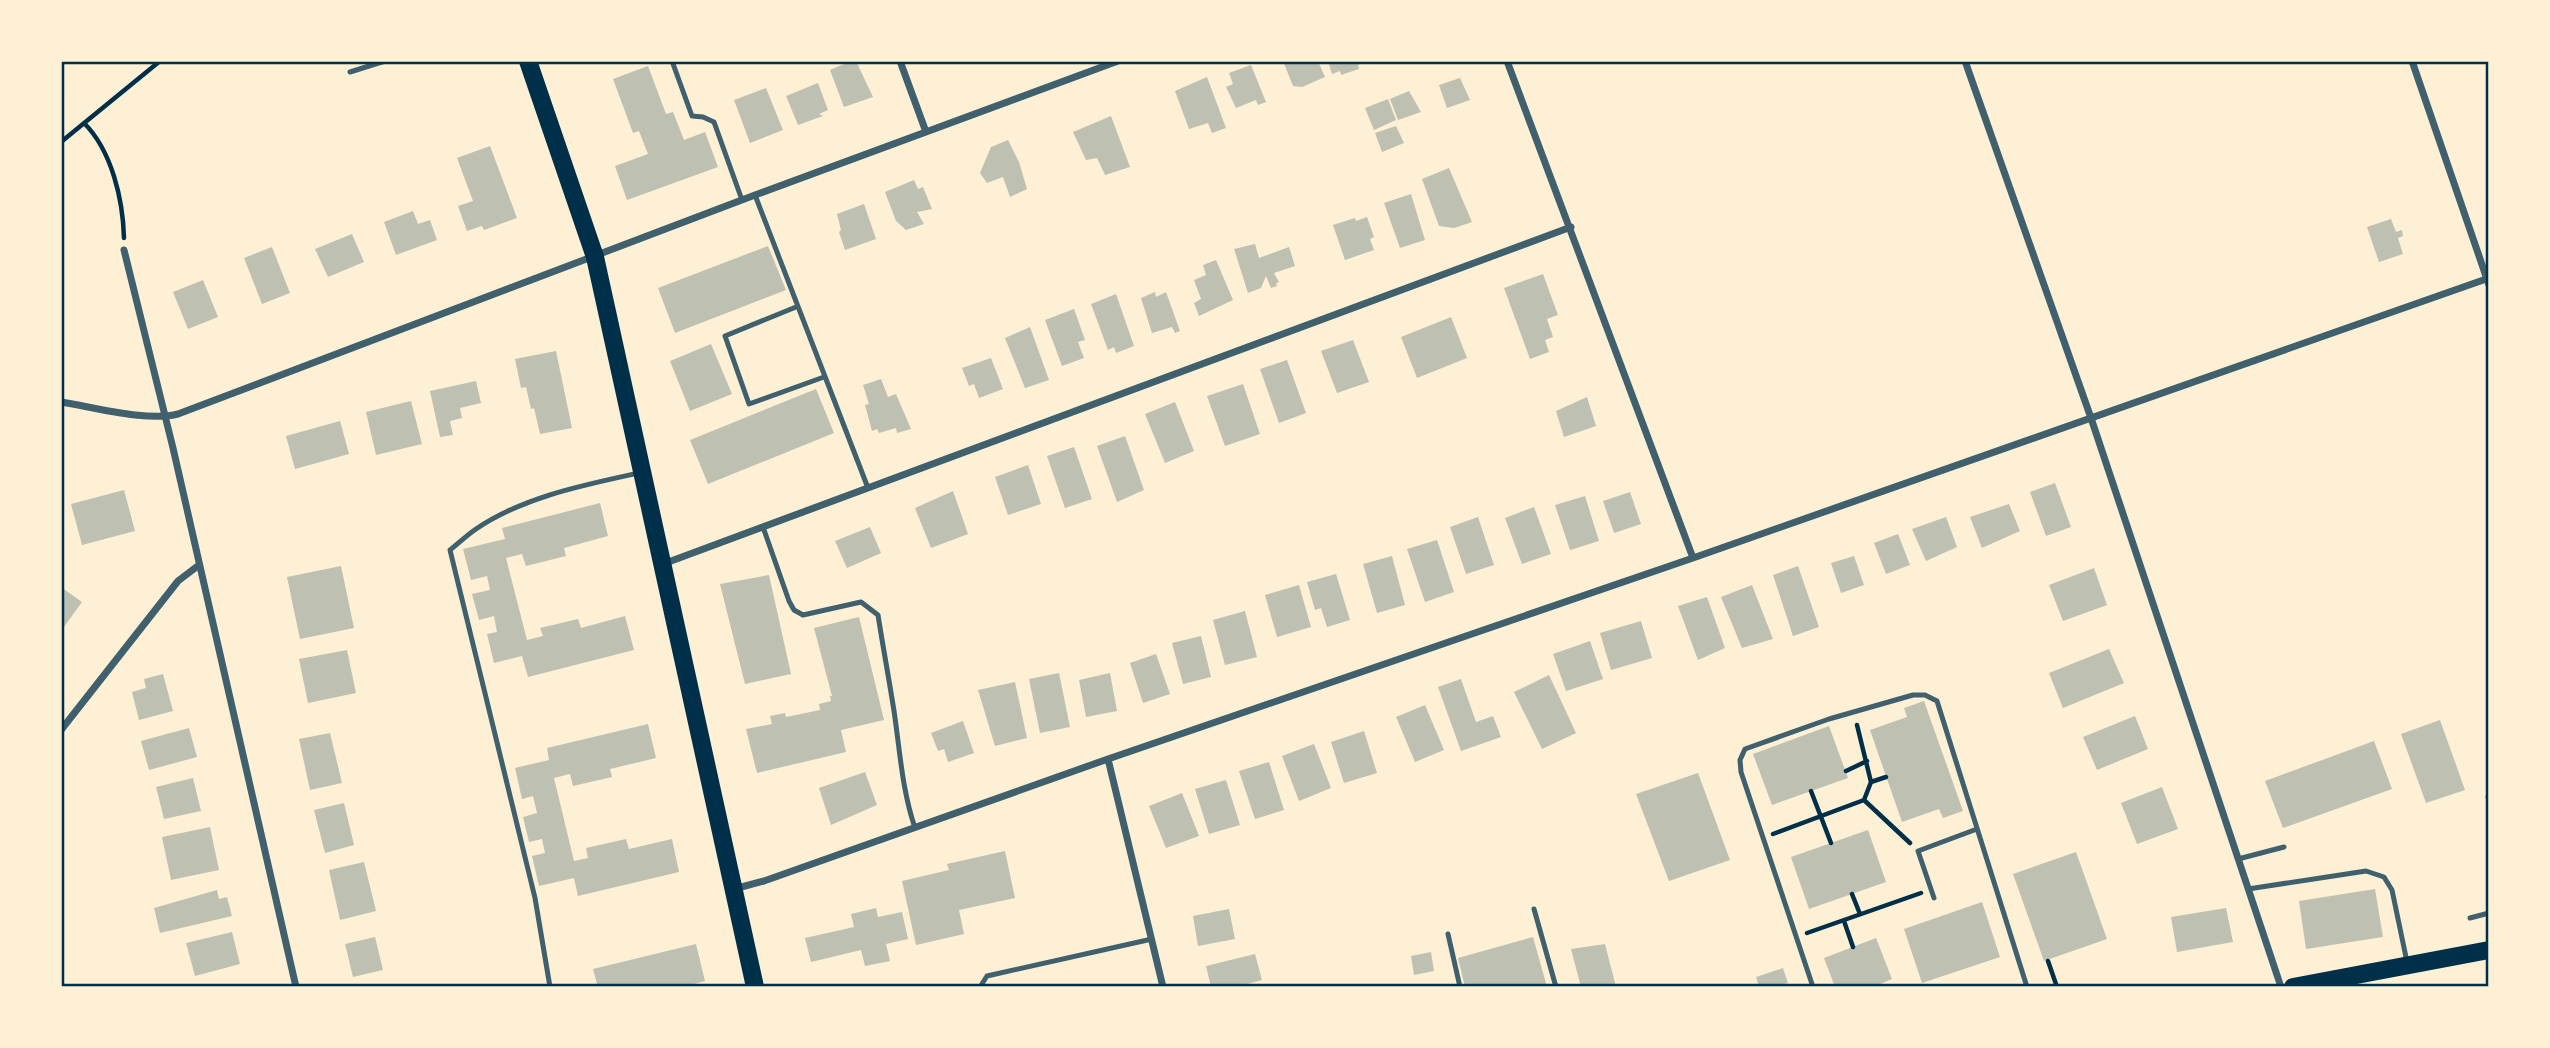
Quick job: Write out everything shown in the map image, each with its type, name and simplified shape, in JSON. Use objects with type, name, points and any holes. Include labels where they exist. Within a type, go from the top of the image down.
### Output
[{"type":"main road","points":[[528,61],[595,257],[755,987]]},
{"type":"main road","points":[[2293,987],[2489,950]]},
{"type":"street","points":[[900,61],[926,132]]},
{"type":"street","points":[[61,402],[166,417],[1118,61]]},
{"type":"street","points":[[1507,61],[1693,558]]},
{"type":"street","points":[[1965,61],[2091,418],[2281,987]]},
{"type":"street","points":[[733,889],[2488,281],[2412,61]]},
{"type":"street","points":[[663,564],[1570,227]]},
{"type":"street","points":[[124,250],[166,417],[296,987]]},
{"type":"street","points":[[61,730],[178,581],[199,565]]},
{"type":"street","points":[[1108,759],[1163,987]]},
{"type":"lane","points":[[350,72],[385,61]]},
{"type":"lane","points":[[672,61],[692,116],[714,122],[742,200]]},
{"type":"lane","points":[[755,195],[868,488]]},
{"type":"lane","points":[[796,307],[725,336],[749,404],[824,377]]},
{"type":"lane","points":[[550,987],[535,898],[450,550],[476,529],[519,507],[565,490],[642,473]]},
{"type":"lane","points":[[763,527],[794,610],[803,615],[861,602],[878,615],[895,714],[898,752],[908,807],[915,828]]},
{"type":"lane","points":[[1813,987],[1741,772],[1740,760],[1745,749],[1853,712],[1913,695],[1925,695],[1937,701],[2027,987]]},
{"type":"lane","points":[[1934,898],[1919,851],[1977,829]]},
{"type":"lane","points":[[2238,859],[2284,847]]},
{"type":"lane","points":[[2248,889],[2366,871],[2385,877],[2392,890],[2408,965]]},
{"type":"lane","points":[[1534,909],[1556,987]]},
{"type":"lane","points":[[2470,918],[2489,913]]},
{"type":"lane","points":[[1448,934],[1460,987]]},
{"type":"lane","points":[[980,987],[987,976],[1152,939]]},
{"type":"path","points":[[61,142],[160,61]]},
{"type":"path","points":[[84,123],[97,136],[114,180],[123,222],[124,250]]},
{"type":"path","points":[[1763,838],[1864,800],[1871,782],[1853,712]]},
{"type":"path","points":[[1846,771],[1867,761]]},
{"type":"path","points":[[1871,782],[1886,777]]},
{"type":"path","points":[[1811,791],[1831,843]]},
{"type":"path","points":[[1864,800],[1919,851]]},
{"type":"path","points":[[1796,936],[1931,890]]},
{"type":"path","points":[[1852,894],[1860,914]]},
{"type":"path","points":[[1844,921],[1853,947]]},
{"type":"path","points":[[2048,961],[2057,987]]},
{"type":"building","points":[[856,61],[873,97],[844,107],[830,70]]},
{"type":"building","points":[[1283,61],[1318,61],[1325,77],[1302,87],[1293,86]]},
{"type":"building","points":[[1328,61],[1366,61],[1358,65],[1359,69],[1341,75],[1340,71],[1332,74]]},
{"type":"building","points":[[1251,65],[1266,102],[1258,105],[1256,100],[1236,108],[1226,87],[1233,84],[1229,73]]},
{"type":"building","points":[[648,66],[666,114],[673,112],[684,140],[705,132],[718,167],[627,200],[615,166],[648,154],[639,131],[633,133],[613,79]]},
{"type":"building","points":[[1207,77],[1226,128],[1212,133],[1208,123],[1189,129],[1175,91]]},
{"type":"building","points":[[1460,78],[1470,100],[1447,108],[1439,85]]},
{"type":"building","points":[[818,83],[828,110],[819,114],[823,116],[798,125],[786,96]]},
{"type":"building","points":[[766,88],[783,130],[750,143],[734,100]]},
{"type":"building","points":[[1409,91],[1421,112],[1398,120],[1390,99]]},
{"type":"building","points":[[1388,99],[1396,120],[1374,130],[1365,108]]},
{"type":"building","points":[[1111,116],[1130,167],[1105,175],[1097,158],[1086,160],[1073,132]]},
{"type":"building","points":[[1396,126],[1404,143],[1382,152],[1375,133]]},
{"type":"building","points":[[1008,140],[1019,162],[1027,189],[1010,197],[1003,177],[987,183],[980,173],[991,147]]},
{"type":"building","points":[[490,146],[517,218],[484,230],[482,226],[467,231],[458,206],[473,201],[457,158]]},
{"type":"building","points":[[1449,168],[1472,222],[1454,228],[1439,226],[1422,179]]},
{"type":"building","points":[[914,180],[918,189],[923,187],[932,209],[917,212],[924,224],[906,230],[896,221],[885,192]]},
{"type":"building","points":[[1411,194],[1425,240],[1400,248],[1384,203]]},
{"type":"building","points":[[864,204],[876,239],[845,250],[837,214]]},
{"type":"building","points":[[413,211],[418,224],[430,220],[437,240],[396,255],[384,222]]},
{"type":"building","points":[[1367,217],[1374,237],[1370,239],[1374,250],[1345,260],[1333,225]]},
{"type":"building","points":[[2391,219],[2396,232],[2402,230],[2403,236],[2398,238],[2403,254],[2379,262],[2367,227]]},
{"type":"building","points":[[352,234],[364,262],[328,277],[315,249]]},
{"type":"building","points":[[1255,244],[1259,258],[1289,247],[1295,266],[1274,273],[1279,282],[1276,283],[1277,286],[1271,288],[1266,276],[1261,288],[1248,293],[1234,249]]},
{"type":"building","points":[[768,246],[786,290],[675,333],[658,288]]},
{"type":"building","points":[[272,247],[290,293],[262,304],[244,258]]},
{"type":"building","points":[[1216,260],[1233,300],[1199,316],[1194,303],[1201,299],[1194,280],[1206,275],[1203,265]]},
{"type":"building","points":[[1543,274],[1558,315],[1547,319],[1553,337],[1545,340],[1549,352],[1530,359],[1504,288]]},
{"type":"building","points":[[203,280],[218,317],[188,329],[173,292]]},
{"type":"building","points":[[1155,292],[1156,297],[1166,292],[1180,331],[1175,333],[1172,327],[1152,333],[1141,298]]},
{"type":"building","points":[[1116,294],[1134,346],[1116,353],[1114,347],[1108,350],[1091,304]]},
{"type":"building","points":[[1074,309],[1085,340],[1078,342],[1084,358],[1062,366],[1045,320]]},
{"type":"building","points":[[1451,317],[1467,358],[1417,378],[1401,337]]},
{"type":"building","points":[[1030,327],[1049,380],[1025,388],[1005,338]]},
{"type":"building","points":[[1353,340],[1369,382],[1337,393],[1321,351]]},
{"type":"building","points":[[711,344],[732,394],[690,411],[670,361]]},
{"type":"building","points":[[556,351],[572,428],[540,434],[526,387],[521,388],[515,359]]},
{"type":"building","points":[[991,358],[1003,389],[979,398],[974,384],[969,386],[962,368]]},
{"type":"building","points":[[1287,360],[1306,413],[1279,423],[1260,369]]},
{"type":"building","points":[[881,379],[888,397],[896,394],[911,429],[897,433],[896,428],[879,433],[877,429],[872,431],[865,405],[869,404],[863,385]]},
{"type":"building","points":[[476,381],[481,403],[460,408],[462,418],[450,421],[453,435],[440,437],[430,391]]},
{"type":"building","points":[[1243,384],[1260,434],[1225,446],[1207,396]]},
{"type":"building","points":[[816,389],[834,433],[708,484],[690,440]]},
{"type":"building","points":[[1587,397],[1596,426],[1564,437],[1556,411]]},
{"type":"building","points":[[411,401],[422,444],[376,455],[366,412]]},
{"type":"building","points":[[1175,402],[1194,451],[1165,463],[1145,414]]},
{"type":"building","points":[[340,421],[349,454],[295,469],[286,436]]},
{"type":"building","points":[[1125,436],[1144,490],[1117,502],[1097,446]]},
{"type":"building","points":[[1074,447],[1092,499],[1065,508],[1047,456]]},
{"type":"building","points":[[1028,465],[1041,504],[1008,515],[995,477]]},
{"type":"building","points":[[2055,483],[2071,527],[2046,536],[2030,492]]},
{"type":"building","points":[[124,490],[135,531],[82,545],[71,504]]},
{"type":"building","points":[[953,491],[968,534],[931,548],[915,508]]},
{"type":"building","points":[[1630,492],[1641,524],[1614,533],[1603,501]]},
{"type":"building","points":[[1585,496],[1599,541],[1570,550],[1555,505]]},
{"type":"building","points":[[600,503],[608,536],[564,548],[566,556],[526,566],[522,554],[506,558],[527,640],[543,636],[540,628],[578,619],[581,628],[625,616],[634,650],[528,677],[522,656],[494,663],[487,634],[497,632],[494,616],[479,620],[472,594],[490,590],[487,576],[471,580],[463,549],[505,539],[502,528]]},
{"type":"building","points":[[2009,504],[2020,531],[1982,548],[1970,517]]},
{"type":"building","points":[[1534,507],[1551,554],[1522,564],[1505,518]]},
{"type":"building","points":[[1478,517],[1494,565],[1466,574],[1450,527]]},
{"type":"building","points":[[1946,517],[1957,547],[1926,561],[1912,529]]},
{"type":"building","points":[[870,527],[881,553],[847,568],[835,541]]},
{"type":"building","points":[[1898,534],[1910,565],[1886,574],[1874,543]]},
{"type":"building","points":[[1437,540],[1454,592],[1425,602],[1407,549]]},
{"type":"building","points":[[1392,556],[1405,605],[1377,613],[1363,564]]},
{"type":"building","points":[[1854,556],[1864,585],[1841,593],[1831,563]]},
{"type":"building","points":[[341,566],[354,628],[300,639],[287,577]]},
{"type":"building","points":[[1798,566],[1819,627],[1793,636],[1773,575]]},
{"type":"building","points":[[2094,568],[2107,605],[2063,621],[2049,585]]},
{"type":"building","points":[[1336,574],[1350,620],[1327,627],[1321,608],[1315,610],[1307,582]]},
{"type":"building","points":[[769,575],[791,674],[745,684],[720,584]]},
{"type":"building","points":[[1299,585],[1311,627],[1277,637],[1265,595]]},
{"type":"building","points":[[1752,585],[1773,639],[1742,648],[1721,597]]},
{"type":"building","points":[[61,587],[82,602],[61,631]]},
{"type":"building","points":[[1707,597],[1725,648],[1698,660],[1678,606]]},
{"type":"building","points":[[1245,611],[1257,657],[1225,665],[1213,620]]},
{"type":"building","points":[[859,617],[884,720],[841,730],[846,752],[757,773],[746,729],[772,724],[770,716],[785,713],[786,717],[820,710],[819,704],[831,701],[832,696],[814,628]]},
{"type":"building","points":[[1641,621],[1652,658],[1611,670],[1600,633]]},
{"type":"building","points":[[1201,636],[1211,677],[1183,684],[1172,643]]},
{"type":"building","points":[[1590,641],[1603,679],[1566,691],[1553,654]]},
{"type":"building","points":[[2109,649],[2124,683],[2063,708],[2049,673]]},
{"type":"building","points":[[347,650],[356,693],[308,703],[299,659]]},
{"type":"building","points":[[1156,654],[1170,694],[1143,703],[1130,663]]},
{"type":"building","points":[[1059,673],[1070,727],[1040,733],[1029,679]]},
{"type":"building","points":[[1110,673],[1117,711],[1086,717],[1079,680]]},
{"type":"building","points":[[163,674],[173,711],[139,720],[132,692],[146,688],[144,679]]},
{"type":"building","points":[[1549,675],[1576,733],[1542,749],[1514,692]]},
{"type":"building","points":[[1461,679],[1476,722],[1493,716],[1501,737],[1461,751],[1438,687]]},
{"type":"building","points":[[1015,682],[1027,738],[995,746],[978,690]]},
{"type":"building","points":[[1924,701],[1963,811],[1943,818],[1939,809],[1902,822],[1870,730],[1907,717],[1904,708]]},
{"type":"building","points":[[1425,705],[1444,750],[1415,762],[1396,717]]},
{"type":"building","points":[[2135,716],[2148,749],[2097,770],[2083,737]]},
{"type":"building","points":[[2440,720],[2465,790],[2426,803],[2401,734]]},
{"type":"building","points":[[963,721],[974,753],[948,762],[944,749],[938,751],[931,733]]},
{"type":"building","points":[[648,724],[656,758],[610,769],[612,777],[573,786],[570,774],[554,778],[574,861],[588,858],[586,848],[626,839],[629,849],[672,839],[679,872],[578,896],[574,878],[539,886],[532,856],[545,853],[542,839],[529,842],[523,817],[537,813],[533,796],[522,799],[515,768],[549,760],[547,748]]},
{"type":"building","points":[[1829,726],[1848,778],[1772,805],[1753,754]]},
{"type":"building","points":[[189,728],[197,757],[149,770],[141,741]]},
{"type":"building","points":[[1364,731],[1377,773],[1344,783],[1331,742]]},
{"type":"building","points":[[330,733],[342,783],[310,790],[299,739]]},
{"type":"building","points":[[2374,741],[2392,789],[2283,828],[2265,781]]},
{"type":"building","points":[[1314,744],[1331,788],[1299,801],[1282,756]]},
{"type":"building","points":[[1269,762],[1284,810],[1255,819],[1239,771]]},
{"type":"building","points":[[865,772],[877,805],[831,825],[819,788]]},
{"type":"building","points":[[1698,773],[1730,860],[1669,881],[1636,794]]},
{"type":"building","points":[[193,778],[201,811],[164,819],[156,787]]},
{"type":"building","points":[[1226,780],[1240,825],[1209,834],[1195,789]]},
{"type":"building","points":[[2162,787],[2178,829],[2137,844],[2121,803]]},
{"type":"building","points":[[1182,793],[1199,836],[1166,848],[1149,806]]},
{"type":"building","points":[[344,803],[354,845],[325,853],[314,810]]},
{"type":"building","points":[[210,827],[219,870],[171,880],[162,837]]},
{"type":"building","points":[[1868,830],[1886,882],[1809,909],[1791,857]]},
{"type":"building","points":[[1005,851],[1015,898],[959,910],[964,934],[916,945],[902,881],[949,870],[947,864]]},
{"type":"building","points":[[2076,852],[2107,939],[2044,961],[2013,874]]},
{"type":"building","points":[[364,862],[376,911],[340,920],[329,870]]},
{"type":"building","points":[[2375,889],[2383,937],[2306,949],[2299,901]]},
{"type":"building","points":[[217,890],[219,899],[227,897],[232,916],[160,933],[154,908]]},
{"type":"building","points":[[1982,902],[2000,957],[1922,983],[1904,929]]},
{"type":"building","points":[[876,908],[878,917],[902,912],[908,939],[886,944],[890,961],[865,966],[861,950],[811,962],[805,938],[854,927],[851,914]]},
{"type":"building","points":[[2226,908],[2233,942],[2177,952],[2171,917]]},
{"type":"building","points":[[1229,909],[1235,939],[1198,946],[1193,916]]},
{"type":"building","points":[[232,932],[240,964],[195,976],[186,943]]},
{"type":"building","points":[[375,937],[383,970],[353,977],[345,944]]},
{"type":"building","points":[[1533,937],[1547,987],[1465,987],[1458,958]]},
{"type":"building","points":[[1876,938],[1892,979],[1873,987],[1835,987],[1824,958]]},
{"type":"building","points":[[696,944],[705,981],[683,987],[590,987],[597,984],[593,969]]},
{"type":"building","points":[[1605,944],[1616,987],[1581,987],[1571,949]]},
{"type":"building","points":[[1431,952],[1434,971],[1414,975],[1411,956]]},
{"type":"building","points":[[1255,954],[1262,980],[1236,987],[1211,987],[1206,966]]},
{"type":"building","points":[[1783,968],[1788,983],[1780,985],[1781,987],[1759,987],[1756,977]]}]
